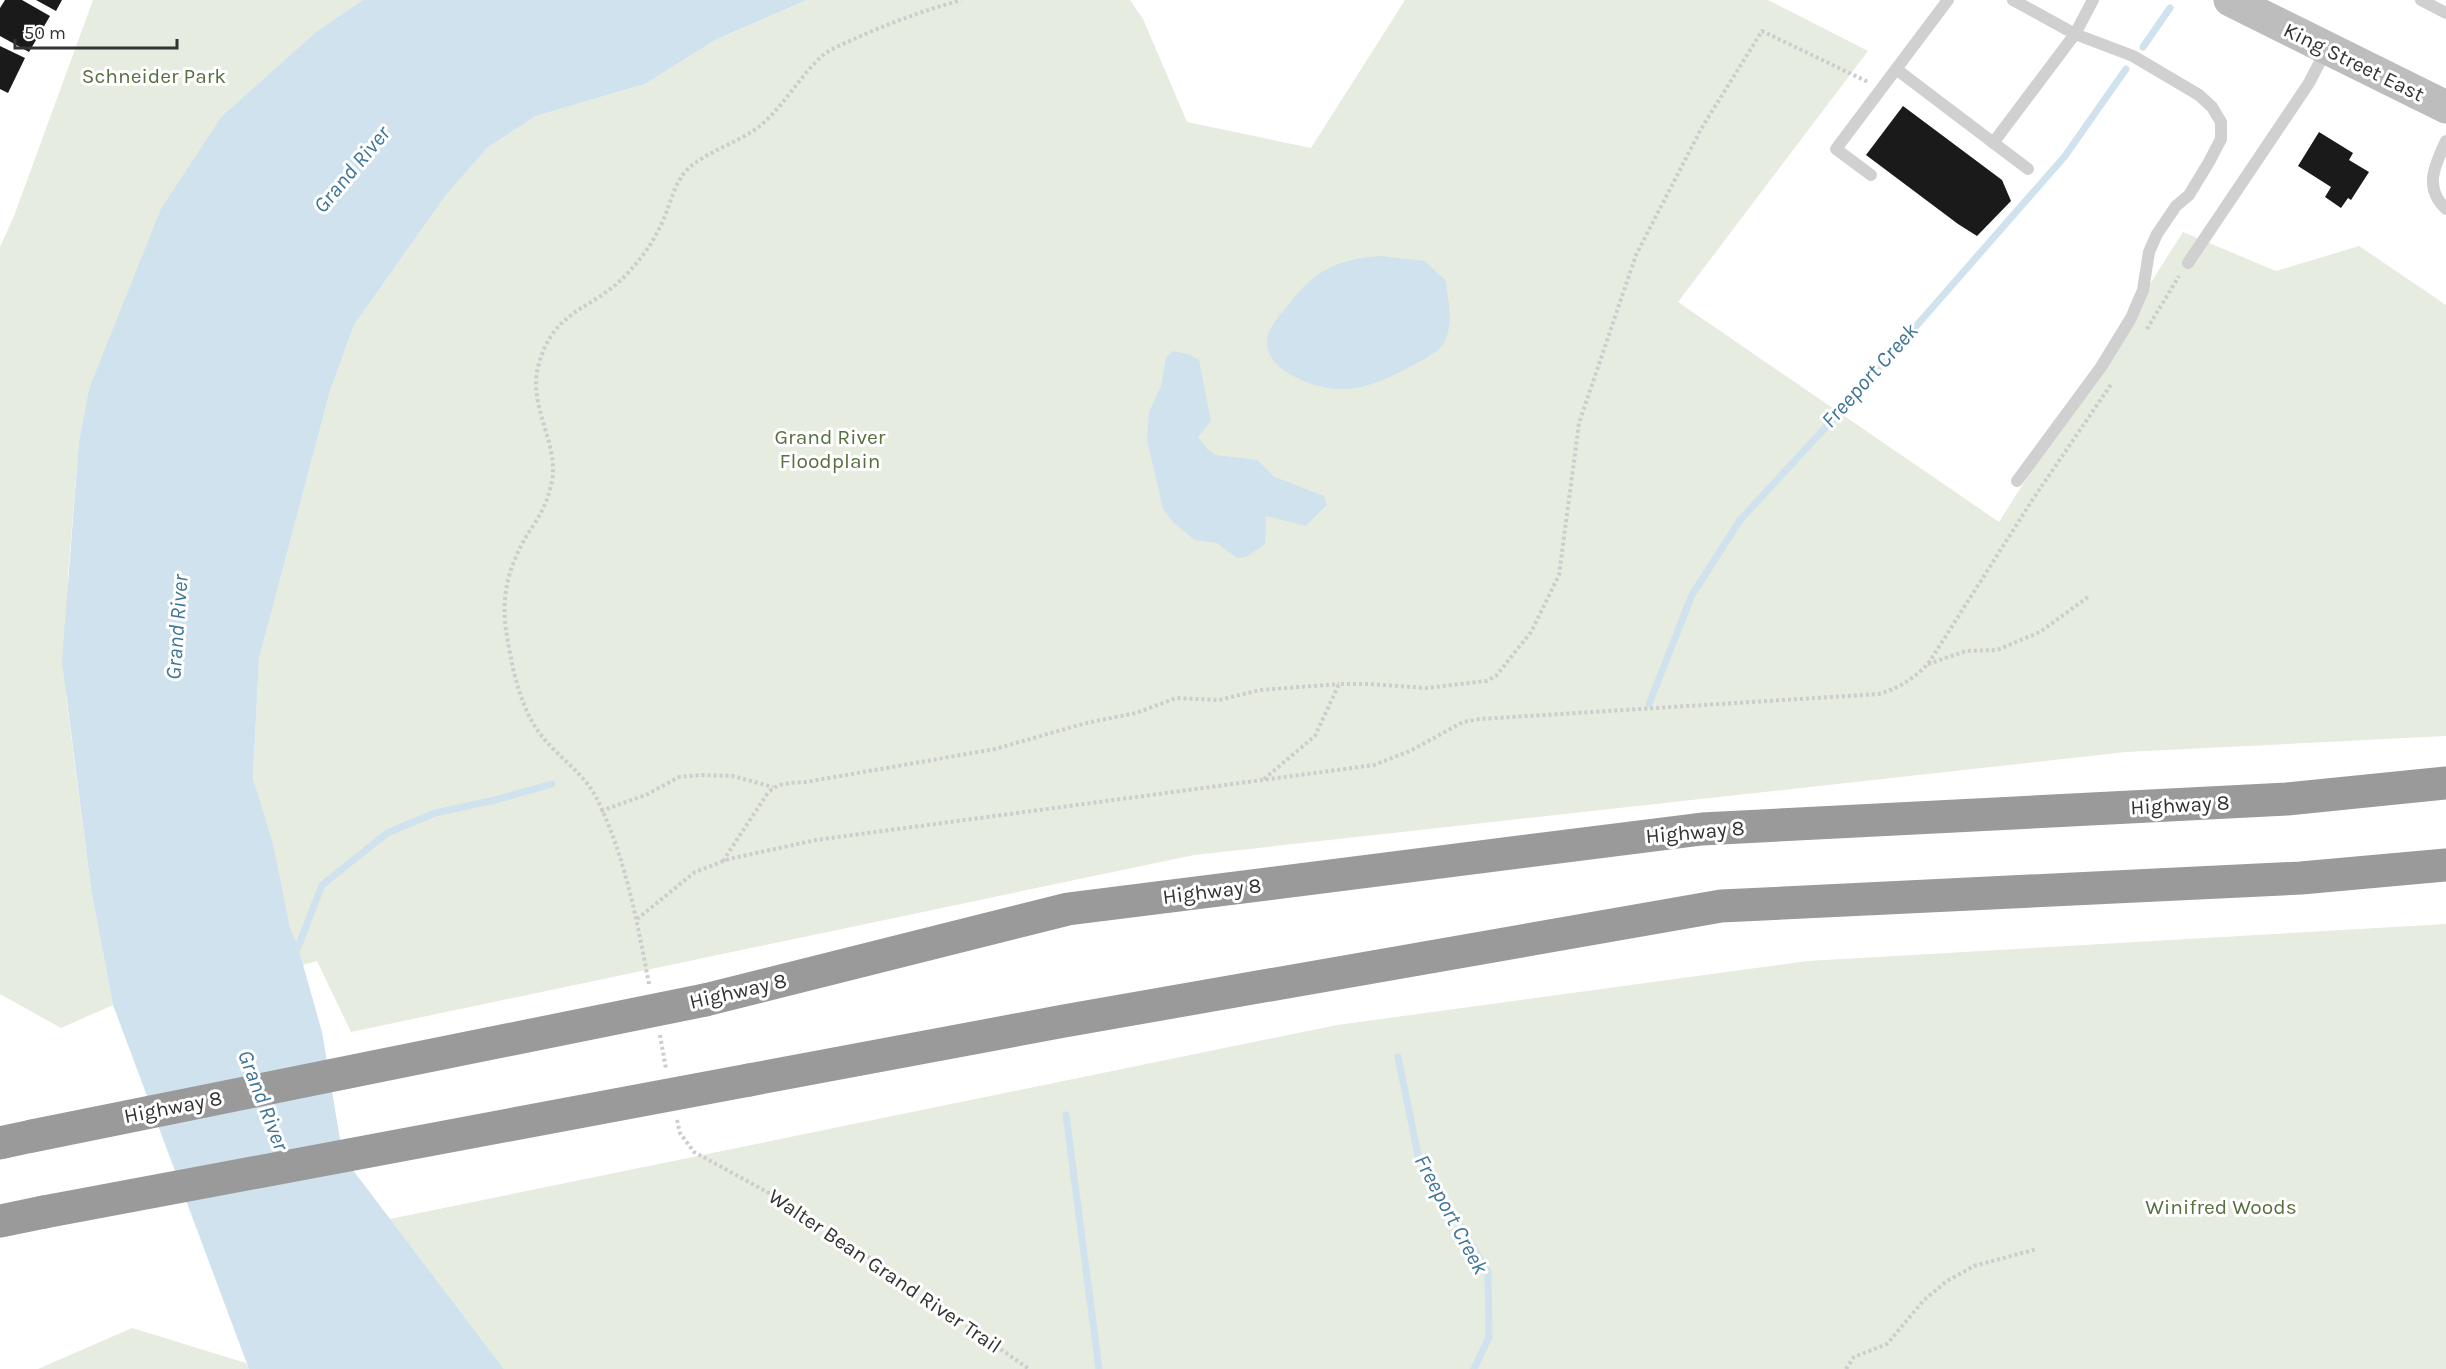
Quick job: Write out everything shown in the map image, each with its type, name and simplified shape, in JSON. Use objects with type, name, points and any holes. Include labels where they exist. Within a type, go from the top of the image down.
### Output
[{"type":"highway","name":"Highway 8","points":[[0,1143],[705,1000],[1068,909],[1702,829],[2287,800],[2446,783]]},
{"type":"highway","points":[[0,1221],[1064,1021],[1721,906],[2301,878],[2446,865]]},
{"type":"main road","name":"King Street East","points":[[2230,0],[2446,108]]},
{"type":"lane","points":[[1871,175],[1836,149],[1948,0]]},
{"type":"lane","points":[[2013,0],[2075,34],[2133,56],[2199,95],[2212,107],[2221,122],[2221,140],[2189,195],[2176,206],[2157,234],[2149,252],[2143,290],[2131,318],[2101,367],[2017,481]]},
{"type":"lane","points":[[1993,143],[2075,34],[2093,0]]},
{"type":"lane","points":[[2421,0],[2446,13]]},
{"type":"lane","points":[[2188,263],[2309,83],[2327,48]]},
{"type":"lane","points":[[1896,69],[2028,169]]},
{"type":"lane","points":[[2446,141],[2433,169],[2431,181],[2434,193],[2446,209]]},
{"type":"path","points":[[651,993],[637,919],[614,839],[595,795],[579,774],[539,732],[529,715],[515,674],[506,631],[503,600],[508,579],[518,550],[547,501],[554,473],[536,388],[538,368],[548,341],[564,319],[622,279],[638,261],[659,229],[677,185],[686,172],[697,163],[746,136],[769,118],[824,54],[883,26],[961,0]]},
{"type":"path","points":[[601,811],[646,795],[679,777],[733,776],[773,787],[995,749],[1086,723],[1136,713],[1176,698],[1219,700],[1260,690],[1339,684],[1426,688],[1485,681],[1496,676],[1532,632],[1559,575],[1579,423],[1636,255],[1701,129],[1762,31],[1882,88]]},
{"type":"path","points":[[2146,330],[2188,263]]},
{"type":"path","points":[[637,919],[695,872],[722,862],[816,840],[1374,765],[1410,751],[1463,722],[1480,719],[1879,693],[1905,684],[1928,664],[2033,498],[2116,377]]},
{"type":"path","points":[[1928,664],[1966,651],[1997,650],[2040,632],[2088,597]]},
{"type":"path","points":[[1264,779],[1315,736],[1339,684]]},
{"type":"path","points":[[722,862],[773,787]]},
{"type":"path","points":[[658,1028],[668,1075]]},
{"type":"path","name":"Walter Bean Grand River Trail","points":[[675,1110],[680,1133],[694,1152],[802,1211],[1029,1369]]},
{"type":"path","points":[[1846,1369],[1854,1357],[1887,1344],[1924,1300],[1947,1281],[1974,1266],[2037,1249]]},
{"type":"green space","name":"Schneider Park","points":[[93,0],[363,0],[317,31],[222,116],[89,389],[79,441],[68,576],[66,696],[91,889],[113,1005],[61,1028],[0,994],[0,247],[14,216]]},
{"type":"green space","name":"Grand River Floodplain","points":[[807,0],[1130,0],[1143,19],[1187,122],[1311,148],[1405,0],[1768,0],[1868,51],[1678,302],[1999,522],[2183,232],[2276,271],[2359,246],[2446,305],[2446,736],[2126,752],[1194,855],[351,1032],[317,961],[303,965],[290,928],[253,779],[259,659],[330,391],[354,325],[446,195],[487,148],[536,116],[645,84],[717,39]],"holes":[[[1266,469],[1275,477],[1327,505],[1306,526]]]},
{"type":"green space","name":"Winifred Woods","points":[[2446,924],[2446,1369],[504,1369],[390,1219],[1337,1025],[1808,961]]},
{"type":"green space","points":[[132,1328],[246,1363],[249,1369],[38,1369]]},
{"type":"water","name":"Grand River","points":[[363,0],[807,0],[717,39],[645,84],[536,116],[487,148],[446,195],[354,325],[330,391],[259,659],[253,779],[273,844],[290,928],[298,947],[322,1032],[343,1157],[504,1369],[249,1369],[113,1005],[91,889],[62,661],[79,441],[89,389],[161,209],[222,116],[317,31]]},
{"type":"water","points":[[1381,256],[1425,261],[1446,281],[1450,320],[1442,346],[1427,358],[1387,378],[1348,389],[1327,388],[1314,384],[1288,373],[1277,364],[1270,354],[1267,343],[1270,330],[1299,292],[1319,274],[1340,263]]},
{"type":"water","points":[[1172,351],[1188,354],[1199,360],[1211,421],[1198,437],[1208,450],[1216,455],[1257,460],[1275,477],[1324,496],[1327,505],[1306,526],[1266,516],[1265,544],[1246,557],[1237,558],[1217,543],[1195,540],[1174,523],[1163,509],[1147,440],[1149,412],[1161,386],[1166,358]]},
{"type":"building","points":[[5,0],[22,0],[50,16],[29,52],[0,36],[0,8]]},
{"type":"building","points":[[36,0],[62,0],[56,11]]},
{"type":"building","points":[[0,46],[25,58],[8,93],[0,89]]},
{"type":"building","points":[[1903,106],[2002,180],[2011,201],[1977,236],[1866,155]]},
{"type":"building","points":[[2319,132],[2353,153],[2349,160],[2369,172],[2351,200],[2348,198],[2341,208],[2325,197],[2331,187],[2298,166]]},
{"type":"waterway","name":"Freeport Creek","points":[[2143,47],[2170,8]]},
{"type":"waterway","name":"Freeport Creek","points":[[1649,704],[1692,595],[1740,520],[1861,389],[2065,156],[2126,69]]},
{"type":"waterway","points":[[298,947],[322,885],[387,833],[435,813],[495,800],[552,784]]},
{"type":"waterway","name":"Freeport Creek","points":[[1398,1057],[1418,1155],[1488,1272],[1489,1337],[1474,1369]]},
{"type":"waterway","points":[[1066,1115],[1099,1369]]}]
